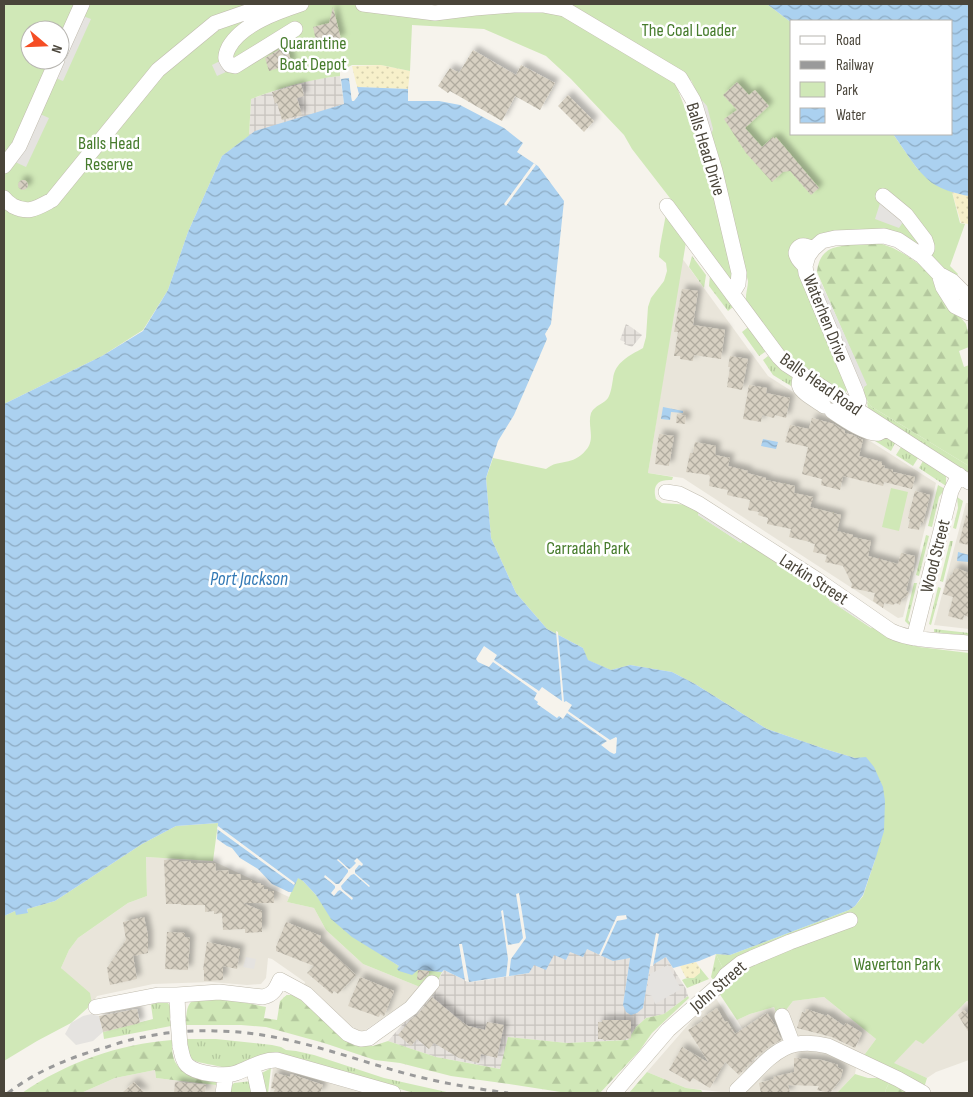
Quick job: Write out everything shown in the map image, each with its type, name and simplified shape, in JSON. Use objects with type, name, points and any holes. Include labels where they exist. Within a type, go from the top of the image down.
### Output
[{"type":"street","points":[[70,31],[82,4]]},
{"type":"street","points":[[4,198],[22,211],[36,208],[52,200],[158,70],[214,23],[270,4]]},
{"type":"street","points":[[295,29],[234,66],[230,65],[226,60],[228,49],[243,30],[301,4]]},
{"type":"street","name":"Balls Head Drive","points":[[363,4],[435,13],[514,4],[560,6],[680,78],[693,100],[715,171],[739,273],[738,284],[732,294]]},
{"type":"street","points":[[4,166],[19,146],[53,70]]},
{"type":"street","points":[[883,196],[906,215],[924,240],[927,250],[922,256]]},
{"type":"street","name":"Balls Head Road","points":[[667,206],[786,364],[964,478]]},
{"type":"street","name":"Waterhen Drive","points":[[855,408],[859,401],[856,392],[806,273],[805,266],[808,256],[813,249],[822,241],[835,238],[884,236],[898,240],[922,256],[940,274],[952,281],[969,301]]},
{"type":"street","name":"Waterhen Drive","points":[[940,274],[943,287],[956,306],[969,313]]},
{"type":"street","points":[[802,374],[799,380],[802,390],[828,408],[862,429],[879,433],[882,432],[884,427]]},
{"type":"street","name":"Wood Street","points":[[914,638],[951,491],[964,478]]},
{"type":"street","name":"Larkin Street","points":[[666,492],[679,494],[699,504],[812,576],[891,631],[914,638],[969,643]]},
{"type":"street","name":"John Street","points":[[614,1093],[668,1030],[719,985],[726,974],[741,963],[790,942],[850,920]]},
{"type":"street","points":[[96,1007],[158,995],[219,992],[263,997],[269,996],[273,992],[280,980],[306,994],[348,1034],[361,1039],[369,1038],[411,1008],[432,983]]},
{"type":"street","points":[[177,995],[180,1046],[184,1060],[191,1068],[207,1073],[226,1075],[268,1060],[277,1060],[393,1093]]},
{"type":"street","points":[[782,1016],[792,1045]]},
{"type":"street","points":[[737,1090],[770,1057],[780,1050],[805,1042],[828,1046],[923,1093]]},
{"type":"street","points":[[224,1093],[226,1075]]},
{"type":"street","points":[[255,1075],[259,1093]]},
{"type":"shaded area","points":[[80,15],[91,19],[70,66],[70,38]]},
{"type":"shaded area","points":[[220,61],[226,72],[217,76],[212,65]]},
{"type":"shaded area","points":[[56,70],[68,70],[63,81],[53,77]]},
{"type":"shaded area","name":"Quarantine Boat Depot","points":[[340,76],[344,104],[249,136],[251,99],[303,82]]},
{"type":"shaded area","points":[[699,97],[707,106],[713,129],[711,136]]},
{"type":"shaded area","points":[[40,114],[49,118],[26,167],[13,161]]},
{"type":"shaded area","points":[[881,200],[905,219],[899,228],[875,219]]},
{"type":"shaded area","points":[[682,258],[768,376],[936,483],[903,617],[898,618],[683,478],[648,473]]},
{"type":"shaded area","points":[[820,280],[867,385],[863,391],[815,282]]},
{"type":"shaded area","points":[[626,324],[642,335],[632,347],[620,340]]},
{"type":"shaded area","points":[[966,503],[969,503],[969,629],[934,625]]},
{"type":"shaded area","points":[[700,511],[743,540],[741,543],[698,515]]},
{"type":"shaded area","points":[[831,596],[874,624],[872,628],[829,600]]},
{"type":"shaded area","points":[[146,857],[213,861],[289,897],[287,902],[314,908],[326,930],[363,964],[420,987],[409,1000],[364,1031],[353,1029],[304,985],[305,982],[268,958],[266,978],[261,984],[247,985],[211,982],[153,984],[97,996],[92,1004],[61,968],[69,950],[78,938],[128,903],[147,896]]},
{"type":"shaded area","points":[[587,949],[630,958],[623,1005],[643,1008],[650,966],[666,957],[686,989],[688,996],[664,1014],[646,1018],[636,1027],[628,1040],[567,1043],[508,1037],[501,1069],[436,1057],[388,1041],[430,993],[444,970],[469,982],[480,981],[529,973],[533,965],[554,954],[566,960],[570,952]]},
{"type":"shaded area","points":[[246,957],[256,959],[254,969],[243,967]]},
{"type":"shaded area","points":[[668,965],[681,989],[655,1004],[652,996],[646,994],[650,974]]},
{"type":"shaded area","points":[[714,995],[756,1063],[730,1093],[686,1088],[647,1072]]},
{"type":"shaded area","points":[[824,997],[876,1039],[862,1058],[798,1039],[786,1010],[793,1001]]},
{"type":"shaded area","points":[[968,1001],[969,1060],[936,1072],[927,1078],[893,1063],[916,1040]]},
{"type":"shaded area","points":[[774,1007],[786,1042],[763,1056],[759,1056],[737,1020]]},
{"type":"shaded area","points":[[91,1014],[99,1016],[103,1032],[93,1041],[76,1045],[65,1034],[71,1023]]},
{"type":"shaded area","points":[[791,1050],[817,1050],[855,1065],[855,1074],[837,1093],[746,1093],[772,1062]]},
{"type":"shaded area","points":[[273,1067],[363,1093],[270,1093]]},
{"type":"shaded area","points":[[155,1070],[156,1078],[216,1085],[215,1093],[81,1093],[115,1078]]},
{"type":"green space","name":"Balls Head Reserve","points":[[4,4],[767,4],[790,21],[790,135],[894,135],[916,167],[933,183],[952,192],[960,223],[965,224],[950,266],[958,274],[954,279],[908,240],[802,241],[850,384],[845,394],[784,354],[746,302],[748,281],[699,97],[691,80],[678,90],[689,119],[694,117],[734,277],[729,281],[673,202],[632,149],[624,135],[571,79],[546,56],[484,29],[412,25],[410,71],[381,65],[352,65],[348,67],[347,63],[340,64],[340,76],[318,79],[251,99],[249,136],[222,156],[188,232],[168,290],[143,330],[102,356],[4,404]]},
{"type":"green space","name":"Carradah Park","points":[[666,214],[686,242],[648,473],[673,477],[672,480],[657,484],[655,490],[656,499],[662,503],[690,505],[700,511],[698,515],[741,543],[743,540],[831,596],[829,600],[871,628],[874,624],[895,638],[919,647],[969,653],[969,1002],[967,1001],[923,1044],[916,1040],[894,1063],[927,1078],[924,1088],[862,1058],[876,1039],[824,997],[793,1001],[786,1012],[777,1015],[774,1007],[737,1020],[717,990],[726,975],[716,954],[730,955],[849,910],[863,896],[876,857],[866,758],[855,758],[767,729],[695,684],[672,672],[630,665],[611,670],[587,660],[583,648],[547,629],[516,593],[491,538],[486,478],[493,458],[546,469],[556,464],[576,459],[589,446],[591,413],[608,398],[617,368],[624,360],[643,348],[646,337],[648,307],[651,298],[664,281],[667,271],[666,263],[659,257]]},
{"type":"green space","points":[[882,244],[893,248],[923,267],[934,279],[941,293],[966,324],[969,347],[959,351],[964,367],[969,365],[969,466],[872,407],[865,397],[864,386],[866,385],[817,272],[819,263],[827,251],[841,246]]},
{"type":"green space","points":[[692,256],[706,275],[704,288],[689,267]]},
{"type":"green space","points":[[710,275],[733,307],[728,311],[709,286]]},
{"type":"green space","points":[[749,328],[765,350],[759,356],[742,332]]},
{"type":"green space","points":[[768,356],[781,369],[794,377],[791,386],[773,375],[763,360]]},
{"type":"green space","points":[[867,401],[872,407],[969,466],[969,475],[868,409]]},
{"type":"green space","points":[[864,434],[885,437],[895,443],[891,451]]},
{"type":"green space","points":[[901,447],[918,458],[913,466],[896,455]]},
{"type":"green space","points":[[923,461],[946,476],[946,486],[919,468]]},
{"type":"green space","points":[[938,485],[945,489],[939,497],[932,527],[928,526]]},
{"type":"green space","points":[[891,488],[908,492],[899,531],[882,527]]},
{"type":"green space","points":[[957,497],[963,501],[956,529],[953,528],[958,508]]},
{"type":"green space","points":[[926,535],[929,536],[919,576],[916,575]]},
{"type":"green space","points":[[950,541],[953,541],[943,582],[940,581]]},
{"type":"green space","points":[[914,583],[917,583],[908,620],[911,624],[909,625],[905,621]]},
{"type":"green space","points":[[938,587],[941,588],[931,625],[929,624]]},
{"type":"green space","points":[[934,629],[969,633],[969,636],[934,632]]},
{"type":"green space","points":[[218,823],[213,861],[146,857],[147,896],[128,903],[78,938],[69,950],[61,968],[90,993],[92,1004],[71,1023],[4,1061],[4,916],[15,911],[28,912],[27,909],[55,901],[142,844],[176,826]]},
{"type":"green space","points":[[298,877],[316,895],[326,909],[382,955],[399,966],[442,972],[438,980],[420,987],[363,964],[326,930],[314,908],[287,902]]},
{"type":"green space","points":[[716,954],[724,971],[714,981],[711,977]]},
{"type":"green space","points":[[700,968],[709,979],[687,988],[682,980],[699,973]]},
{"type":"green space","points":[[287,995],[294,995],[362,1046],[373,1046],[388,1041],[436,1057],[500,1069],[508,1037],[567,1043],[628,1040],[636,1027],[646,1018],[664,1014],[688,996],[689,998],[652,1033],[640,1050],[600,1093],[567,1093],[451,1076],[400,1063],[375,1060],[266,1027],[186,1025],[188,1007],[196,999],[215,998],[266,1007],[264,1018],[277,1020],[280,1001]]},
{"type":"green space","points":[[287,995],[294,995],[307,1003],[294,1005],[281,1015],[283,998]]},
{"type":"green space","points":[[160,1002],[168,1003],[170,1006],[171,1026],[104,1039],[103,1032],[153,1019],[151,1005]]},
{"type":"green space","points":[[187,1039],[216,1039],[272,1045],[286,1050],[314,1055],[384,1078],[451,1093],[414,1093],[283,1056],[231,1070],[192,1059],[188,1052]]},
{"type":"green space","points":[[172,1040],[173,1056],[179,1067],[190,1074],[216,1081],[216,1085],[156,1078],[155,1070],[115,1078],[81,1093],[22,1093],[56,1073],[93,1057],[132,1046]]},
{"type":"green space","points":[[271,1068],[268,1093],[263,1093],[262,1073]]},
{"type":"green space","points":[[647,1072],[686,1088],[701,1090],[703,1093],[629,1093]]},
{"type":"green space","points":[[855,1074],[890,1081],[885,1093],[837,1093]]},
{"type":"green space","points":[[252,1081],[254,1093],[230,1093],[231,1086],[234,1083]]},
{"type":"green space","points":[[890,1081],[914,1093],[885,1093]]},
{"type":"sand","points":[[381,65],[410,71],[408,89],[357,87],[352,66]]},
{"type":"sand","points":[[952,192],[969,196],[969,224],[961,223]]},
{"type":"sand","points":[[696,962],[700,968],[700,973],[694,978],[686,978],[680,966]]},
{"type":"water","points":[[767,4],[969,4],[969,196],[941,188],[932,183],[916,166],[894,135],[953,135],[953,20],[790,21]]},
{"type":"water","name":"Port Jackson","points":[[349,78],[352,101],[359,94],[357,87],[408,89],[408,101],[439,101],[460,105],[504,128],[523,143],[517,152],[538,166],[564,201],[551,324],[545,334],[547,339],[514,415],[498,441],[486,478],[491,538],[516,593],[547,629],[583,648],[588,660],[611,670],[630,665],[672,672],[695,684],[767,729],[855,758],[866,757],[874,767],[883,787],[885,801],[884,831],[863,895],[855,906],[849,910],[730,955],[716,954],[673,968],[666,957],[650,966],[643,1008],[631,1015],[626,1012],[623,1005],[630,958],[613,961],[587,949],[583,957],[570,952],[566,960],[554,955],[546,970],[534,965],[529,973],[469,982],[444,970],[442,972],[418,970],[412,975],[399,971],[397,969],[399,966],[352,937],[331,919],[316,895],[303,881],[298,878],[292,892],[289,892],[272,884],[258,869],[240,858],[232,848],[217,839],[218,823],[176,826],[142,844],[55,901],[27,909],[28,913],[16,915],[15,911],[4,916],[4,404],[102,356],[143,331],[168,290],[188,232],[222,156],[255,131],[344,104],[341,79]]},
{"type":"water","points":[[663,407],[683,411],[683,413],[671,412],[670,420],[661,419]]},
{"type":"water","points":[[763,439],[778,442],[776,449],[761,446]]},
{"type":"water","points":[[958,552],[969,555],[969,562],[957,561]]},
{"type":"pier","points":[[349,76],[351,78],[354,98],[356,96],[355,87],[357,84],[358,96],[354,101],[352,101]]},
{"type":"pier","points":[[534,163],[536,165],[506,206],[504,204]]},
{"type":"pier","points":[[556,631],[558,632],[564,702],[566,701],[572,705],[568,711],[610,740],[616,737],[616,753],[614,754],[601,745],[607,741],[567,713],[563,719],[559,716],[557,718],[537,704],[538,702],[534,699],[537,693],[493,662],[489,667],[478,662],[476,659],[484,646],[497,655],[494,660],[539,691],[542,687],[562,701]]},
{"type":"pier","points":[[218,826],[295,883],[294,885],[217,829]]},
{"type":"pier","points":[[357,858],[363,864],[362,866],[359,865],[355,873],[370,886],[354,874],[341,886],[353,898],[352,900],[340,890],[334,896],[331,893],[335,886],[324,877],[325,875],[336,884],[339,884],[348,870],[337,860],[349,869],[356,863],[354,861]]},
{"type":"pier","points":[[519,893],[526,938],[511,959],[509,976],[506,977],[508,959],[501,911],[503,910],[508,945],[519,943],[523,938],[516,894]]},
{"type":"pier","points":[[626,915],[627,919],[617,921],[601,956],[599,955],[617,916]]},
{"type":"pier","points":[[656,933],[659,934],[653,966],[650,966]]},
{"type":"pier","points":[[459,944],[462,944],[469,982],[465,981]]},
{"type":"building","points":[[333,7],[341,39],[317,45],[313,27],[329,23]]},
{"type":"building","points":[[287,47],[292,64],[269,71],[265,58]]},
{"type":"building","points":[[473,50],[516,75],[521,65],[555,83],[540,110],[515,96],[502,121],[438,86],[450,68],[459,73]]},
{"type":"building","points":[[737,82],[749,95],[755,90],[769,106],[745,128],[762,147],[773,137],[775,139],[776,137],[819,188],[811,195],[790,171],[783,172],[772,182],[746,153],[724,119],[737,110],[723,95]]},
{"type":"building","points":[[301,84],[304,96],[297,98],[302,115],[282,120],[272,92]]},
{"type":"building","points":[[568,95],[594,121],[584,132],[558,106]]},
{"type":"building","points":[[21,180],[25,180],[28,185],[27,189],[21,190],[18,187],[18,183]]},
{"type":"building","points":[[682,289],[698,291],[693,325],[725,330],[721,359],[694,355],[693,361],[680,359],[680,356],[674,356],[678,332],[674,332]]},
{"type":"building","points":[[730,356],[748,359],[742,390],[727,387]]},
{"type":"building","points":[[749,385],[767,388],[766,393],[790,398],[786,418],[775,415],[774,418],[762,415],[761,422],[743,419]]},
{"type":"building","points":[[677,414],[686,416],[685,424],[676,423]]},
{"type":"building","points":[[812,418],[834,424],[845,431],[845,433],[863,440],[859,456],[882,462],[882,465],[885,466],[884,468],[893,470],[893,472],[915,477],[912,489],[884,482],[883,486],[843,476],[840,490],[821,485],[822,479],[802,474],[808,447],[785,442],[790,425],[809,429]]},
{"type":"building","points":[[659,434],[674,436],[669,466],[655,464]]},
{"type":"building","points":[[695,442],[716,446],[715,455],[730,458],[728,466],[748,471],[747,473],[766,478],[766,480],[795,486],[794,493],[813,497],[810,507],[841,515],[837,531],[871,541],[868,556],[898,564],[901,553],[915,556],[913,571],[911,572],[906,590],[909,594],[902,599],[900,605],[884,603],[883,608],[873,601],[875,593],[851,588],[852,584],[843,566],[825,562],[827,555],[813,552],[815,544],[789,537],[791,529],[767,524],[768,518],[758,515],[759,512],[748,510],[750,500],[727,495],[728,490],[709,486],[709,475],[686,472],[690,453],[693,453]]},
{"type":"building","points":[[915,491],[930,495],[923,523],[921,522],[919,530],[908,528],[910,519],[908,518]]},
{"type":"building","points":[[966,515],[969,516],[969,545],[959,543]]},
{"type":"building","points":[[956,568],[969,573],[969,617],[964,615],[963,620],[948,616],[953,597],[943,594],[947,579],[949,580],[950,575],[952,575]]},
{"type":"building","points":[[164,860],[215,863],[216,871],[228,870],[229,874],[240,874],[241,880],[252,880],[252,883],[261,883],[261,885],[264,885],[264,889],[274,891],[274,903],[243,903],[262,911],[262,932],[245,933],[245,929],[223,930],[222,913],[214,914],[214,911],[205,912],[205,905],[166,904]]},
{"type":"building","points":[[144,917],[148,935],[148,953],[133,956],[137,979],[110,985],[107,968],[126,940],[123,922]]},
{"type":"building","points":[[286,922],[321,936],[319,941],[356,975],[338,994],[334,991],[332,994],[307,973],[314,966],[276,951]]},
{"type":"building","points":[[167,932],[185,933],[185,937],[190,938],[188,970],[165,969]]},
{"type":"building","points":[[207,942],[240,949],[237,969],[223,966],[223,980],[204,981],[203,970]]},
{"type":"building","points":[[418,970],[429,971],[429,974],[422,980],[417,980]]},
{"type":"building","points":[[360,977],[394,991],[384,1016],[380,1014],[379,1017],[348,1006]]},
{"type":"building","points":[[432,997],[468,1026],[485,1030],[487,1022],[504,1025],[497,1058],[481,1054],[479,1063],[459,1058],[434,1043],[429,1049],[417,1039],[411,1046],[398,1035]]},
{"type":"building","points":[[717,1008],[735,1034],[767,1013],[776,1027],[781,1040],[770,1046],[753,1060],[739,1075],[725,1062],[710,1088],[693,1078],[690,1082],[669,1070],[682,1047],[709,1063],[688,1030],[703,1021],[702,1018]]},
{"type":"building","points":[[137,1009],[140,1023],[103,1032],[99,1016]]},
{"type":"building","points":[[806,1009],[827,1016],[827,1014],[844,1026],[846,1023],[862,1033],[855,1048],[832,1037],[797,1028],[802,1012],[805,1013]]},
{"type":"building","points":[[964,1010],[969,1015],[969,1033],[958,1015]]},
{"type":"building","points":[[602,1020],[631,1020],[631,1038],[625,1040],[598,1039],[598,1022],[602,1022]]},
{"type":"building","points":[[794,1058],[822,1060],[838,1065],[837,1067],[843,1070],[840,1080],[830,1093],[817,1090],[819,1086],[788,1085],[790,1093],[761,1093],[759,1083],[774,1079],[773,1077],[794,1072]]},
{"type":"building","points":[[275,1073],[290,1077],[291,1074],[323,1085],[320,1093],[273,1093],[275,1089],[271,1088]]},
{"type":"building","points":[[134,1082],[145,1093],[122,1093]]},
{"type":"building","points":[[175,1082],[206,1085],[205,1093],[174,1093]]},
{"type":"railway","points":[[8,1093],[43,1071],[94,1051],[153,1035],[206,1031],[238,1032],[283,1039],[422,1078],[508,1093]]},
{"type":"park label","name":"The Coal Loader","points":[[689,30]]},
{"type":"park label","name":"Waverton Park","points":[[897,964]]}]
